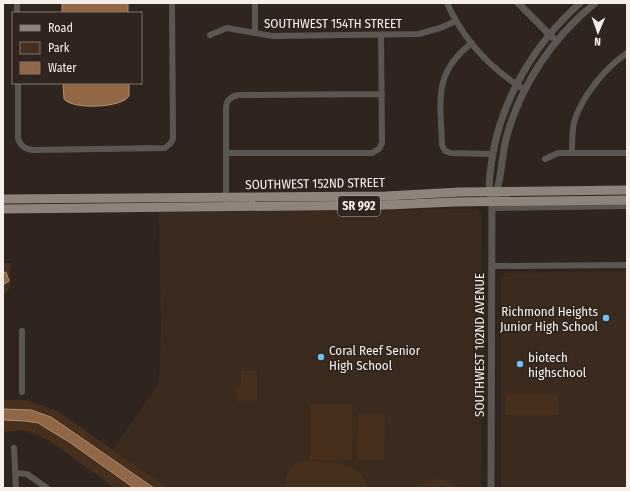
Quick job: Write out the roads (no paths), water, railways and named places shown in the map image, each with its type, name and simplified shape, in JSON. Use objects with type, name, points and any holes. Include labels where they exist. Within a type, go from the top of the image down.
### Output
[{"type":"main road","name":"SOUTHWEST 152ND STREET","points":[[3,209],[493,191],[627,190]]},
{"type":"main road","name":"SOUTHWEST 152ND STREET","points":[[3,199],[387,205],[627,200]]},
{"type":"street","points":[[18,84],[18,138],[22,146],[33,150],[163,149],[170,144],[173,139],[172,3]]},
{"type":"street","points":[[255,3],[255,33]]},
{"type":"street","points":[[447,3],[456,21],[472,43],[493,66],[524,90]]},
{"type":"street","points":[[518,3],[557,41]]},
{"type":"street","points":[[580,3],[550,34],[533,56],[516,85],[500,125],[492,154],[492,204],[627,206]]},
{"type":"street","points":[[493,191],[507,137],[524,90],[537,68],[557,41],[578,18],[595,3]]},
{"type":"street","name":"SOUTHWEST 154TH STREET","points":[[210,35],[223,29],[272,36],[422,34],[456,21]]},
{"type":"street","points":[[226,154],[372,152],[379,149],[382,143],[381,35]]},
{"type":"street","points":[[472,43],[454,59],[444,76],[440,94],[442,145],[446,151],[454,154],[492,154]]},
{"type":"street","points":[[572,153],[574,125],[581,106],[606,71],[627,54]]},
{"type":"street","points":[[226,202],[226,107],[228,100],[238,95],[382,94]]},
{"type":"street","points":[[545,159],[558,153],[627,152]]},
{"type":"street","name":"SOUTHWEST 102ND AVENUE","points":[[491,488],[492,204]]},
{"type":"street","points":[[492,266],[627,265]]},
{"type":"street","points":[[22,331],[22,392]]},
{"type":"street","points":[[14,448],[16,488]]},
{"type":"street","points":[[16,472],[27,474],[47,488]]},
{"type":"water","points":[[62,3],[128,3],[128,12],[62,12]]},
{"type":"water","points":[[63,84],[129,84],[129,96],[125,100],[117,103],[87,106],[69,103],[64,99]]},
{"type":"water","points":[[6,272],[9,281],[3,285],[3,273]]},
{"type":"water","points":[[3,409],[31,410],[51,417],[154,488],[134,488],[69,442],[38,423],[3,420]]},
{"type":"place","name":"Richmond Heights Junior High School","points":[[606,318]]},
{"type":"place","name":"Coral Reef Senior High School","points":[[321,357]]},
{"type":"place","name":"biotech highschool","points":[[520,364]]}]
